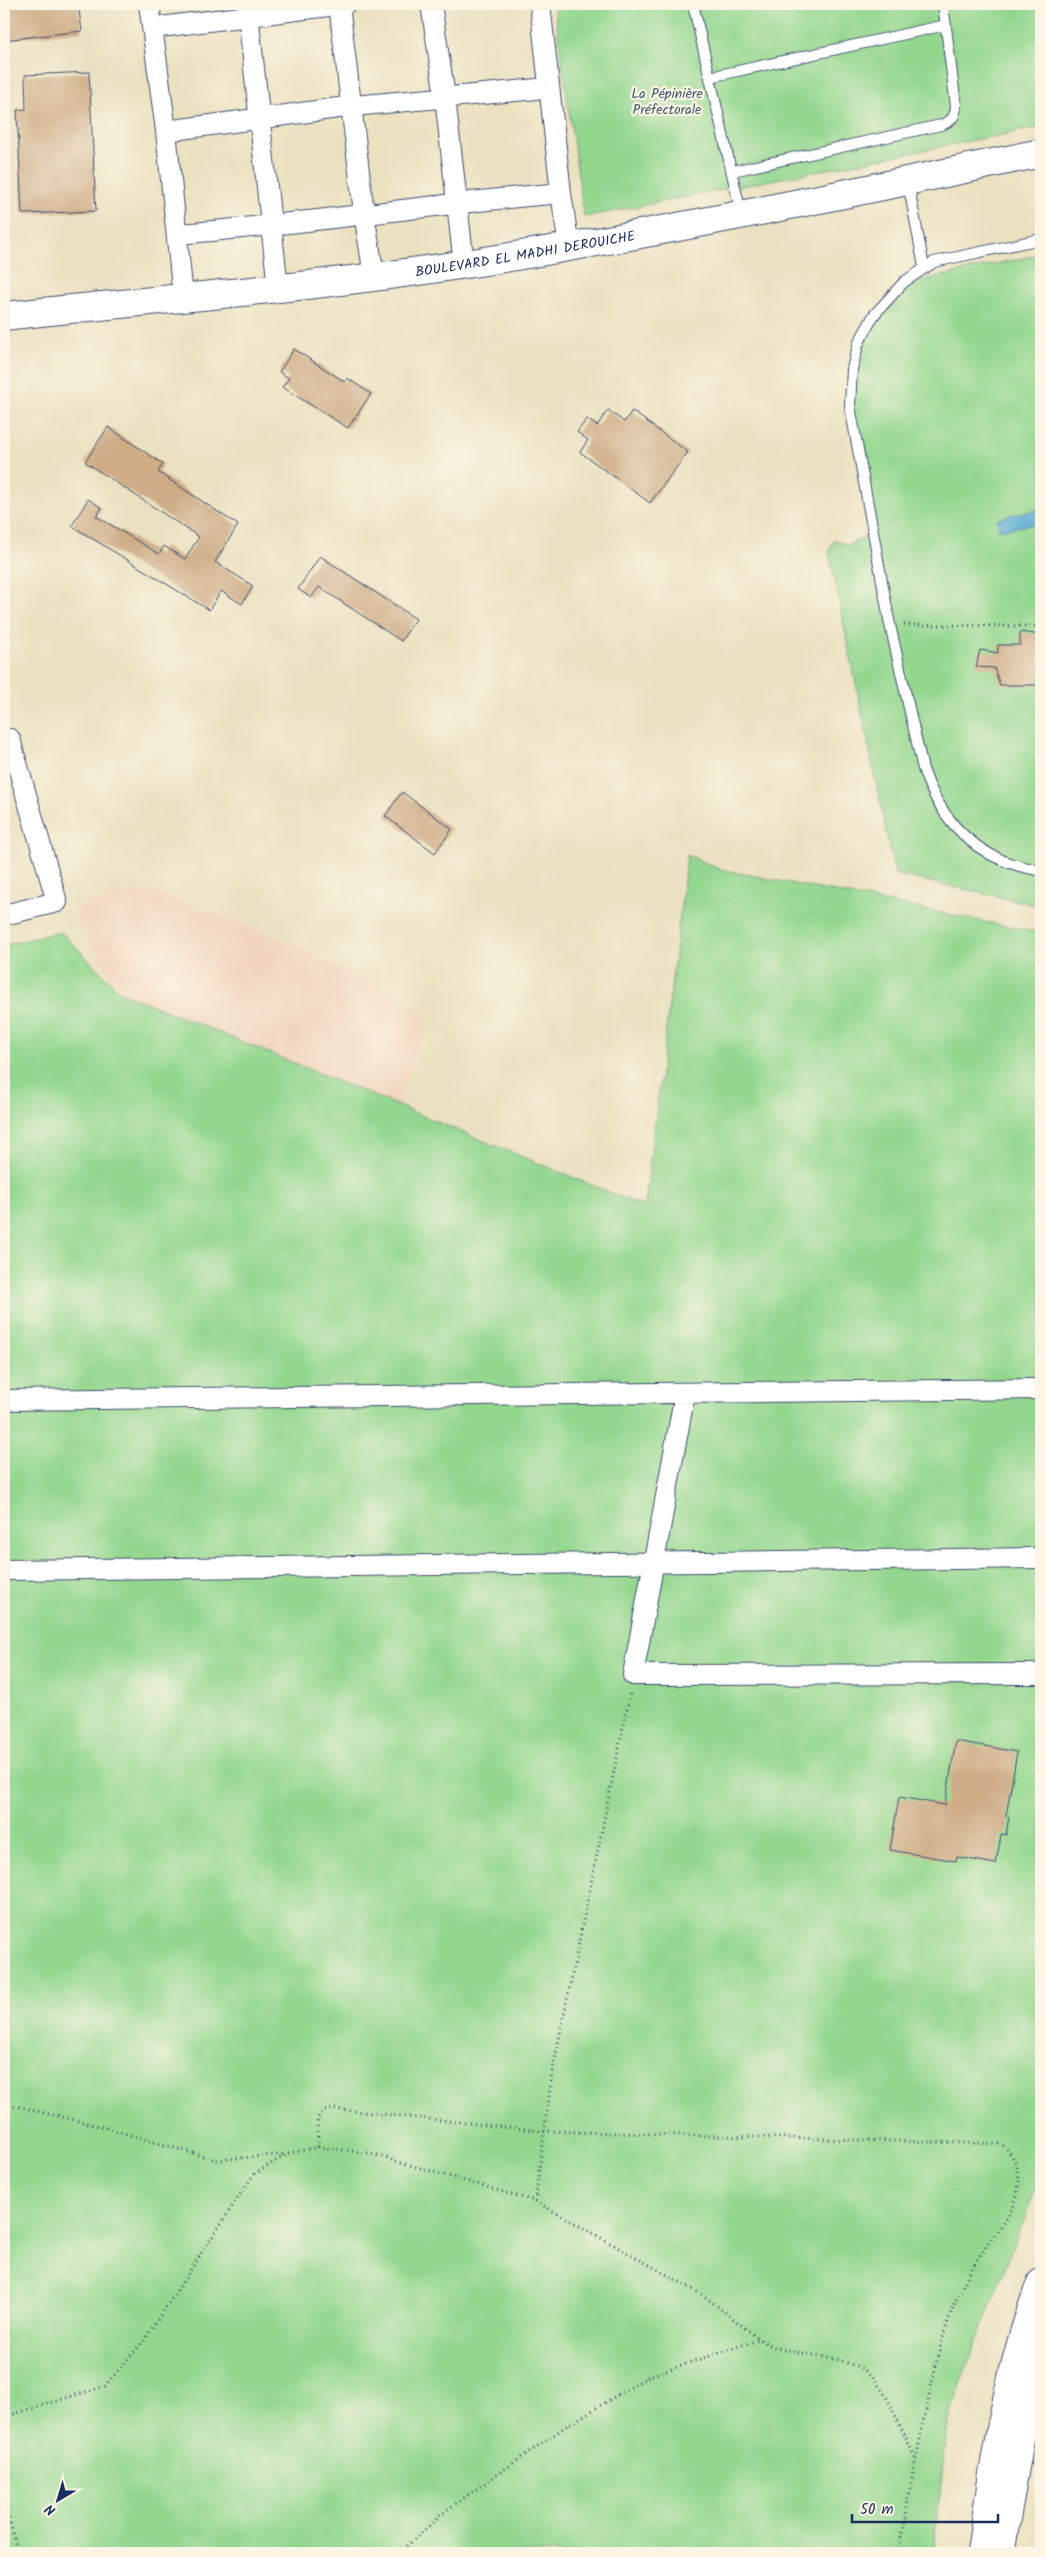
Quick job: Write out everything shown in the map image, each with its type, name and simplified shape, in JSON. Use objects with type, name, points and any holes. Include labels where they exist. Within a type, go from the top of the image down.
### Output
[{"type":"street","points":[[149,4],[166,131],[183,297]]},
{"type":"street","points":[[339,4],[353,106],[364,213],[374,276]]},
{"type":"street","points":[[152,28],[248,10],[345,4]]},
{"type":"street","points":[[431,4],[445,97],[464,265]]},
{"type":"street","points":[[540,4],[548,88],[569,247]]},
{"type":"street","points":[[248,10],[278,288]]},
{"type":"street","points":[[166,131],[353,106],[548,88]]},
{"type":"street","name":"BOULEVARD EL MADHI DEROUICHE","points":[[4,316],[278,288],[464,265],[569,247],[1041,153]]},
{"type":"street","points":[[177,234],[271,227],[456,202],[561,193]]},
{"type":"street","points":[[4,739],[10,739],[57,902],[4,914]]},
{"type":"street","points":[[4,1400],[1041,1388]]},
{"type":"street","points":[[685,1393],[634,1676],[1041,1674]]},
{"type":"street","points":[[4,1570],[655,1564],[1041,1558]]},
{"type":"street","points":[[980,2553],[997,2447],[1014,2368],[1030,2312],[1041,2283]]},
{"type":"street","points":[[1000,2553],[1024,2416],[1041,2345]]},
{"type":"lane","points":[[693,4],[733,171],[741,213]]},
{"type":"lane","points":[[733,171],[941,125],[951,120],[955,114],[956,106],[944,4]]},
{"type":"lane","points":[[710,77],[946,25]]},
{"type":"lane","points":[[908,181],[924,267]]},
{"type":"lane","points":[[1041,239],[934,262],[924,267],[904,282],[874,315],[859,342],[850,382],[850,406],[890,625],[923,770],[937,803],[953,825],[973,843],[1004,861],[1041,871]]},
{"type":"path","points":[[890,625],[1041,626]]},
{"type":"path","points":[[535,2201],[552,2073],[634,1676]]},
{"type":"path","points":[[4,2108],[16,2106],[103,2127],[216,2160],[289,2153],[318,2147],[368,2153],[535,2201],[704,2296],[759,2340],[776,2348],[840,2360],[863,2368],[874,2378],[887,2398],[915,2458]]},
{"type":"path","points":[[318,2147],[317,2119],[323,2111],[334,2109],[544,2131],[1001,2144],[1009,2150],[1016,2162],[1018,2179],[1017,2197],[1011,2213],[986,2247],[958,2296],[936,2365],[915,2458],[898,2553]]},
{"type":"path","points":[[4,2417],[105,2386],[144,2339],[253,2175],[289,2153]]},
{"type":"path","points":[[399,2553],[448,2509],[568,2425],[649,2376],[759,2340]]},
{"type":"path","points":[[4,2499],[18,2553]]},
{"type":"path","points":[[406,2547],[407,2553]]},
{"type":"shaded area","points":[[148,889],[295,945],[430,1015],[396,1105],[120,992],[82,929],[74,906]]},
{"type":"green space","name":"La Pépinière Préfectorale","points":[[554,4],[1041,4],[1041,127],[584,217]]},
{"type":"green space","points":[[1041,254],[1041,906],[895,874],[829,552],[834,539],[847,545],[870,535],[849,398],[866,334],[911,283]]},
{"type":"green space","points":[[687,855],[719,869],[1041,933],[1041,2175],[949,2413],[933,2553],[4,2553],[4,945],[61,932],[120,992],[645,1207]]},
{"type":"water","points":[[1041,509],[1041,523],[999,530],[997,520],[1010,515]]},
{"type":"building","points":[[4,4],[78,4],[82,31],[4,40]]},
{"type":"building","points":[[89,72],[96,211],[22,214],[17,110],[26,109],[25,75]]},
{"type":"building","points":[[294,349],[345,382],[347,378],[371,394],[348,428],[282,387],[289,378],[279,372]]},
{"type":"building","points":[[608,410],[624,422],[632,411],[688,452],[650,503],[580,452],[588,440],[577,432],[587,419],[597,426]]},
{"type":"building","points":[[108,427],[163,464],[158,472],[238,525],[215,562],[253,586],[242,604],[221,591],[209,610],[72,526],[88,499],[102,508],[96,516],[159,554],[164,546],[185,559],[199,537],[85,462]]},
{"type":"building","points":[[320,556],[416,619],[401,641],[319,587],[311,598],[298,589]]},
{"type":"building","points":[[1020,632],[1041,635],[1041,676],[1037,676],[1039,685],[1000,685],[994,668],[976,667],[980,650],[998,653],[998,645],[1020,645]]},
{"type":"building","points":[[402,792],[452,829],[435,853],[385,816]]},
{"type":"building","points":[[956,1741],[1017,1752],[1006,1816],[1009,1817],[1006,1835],[1001,1834],[996,1864],[957,1857],[956,1861],[890,1850],[899,1797],[945,1805]]}]
